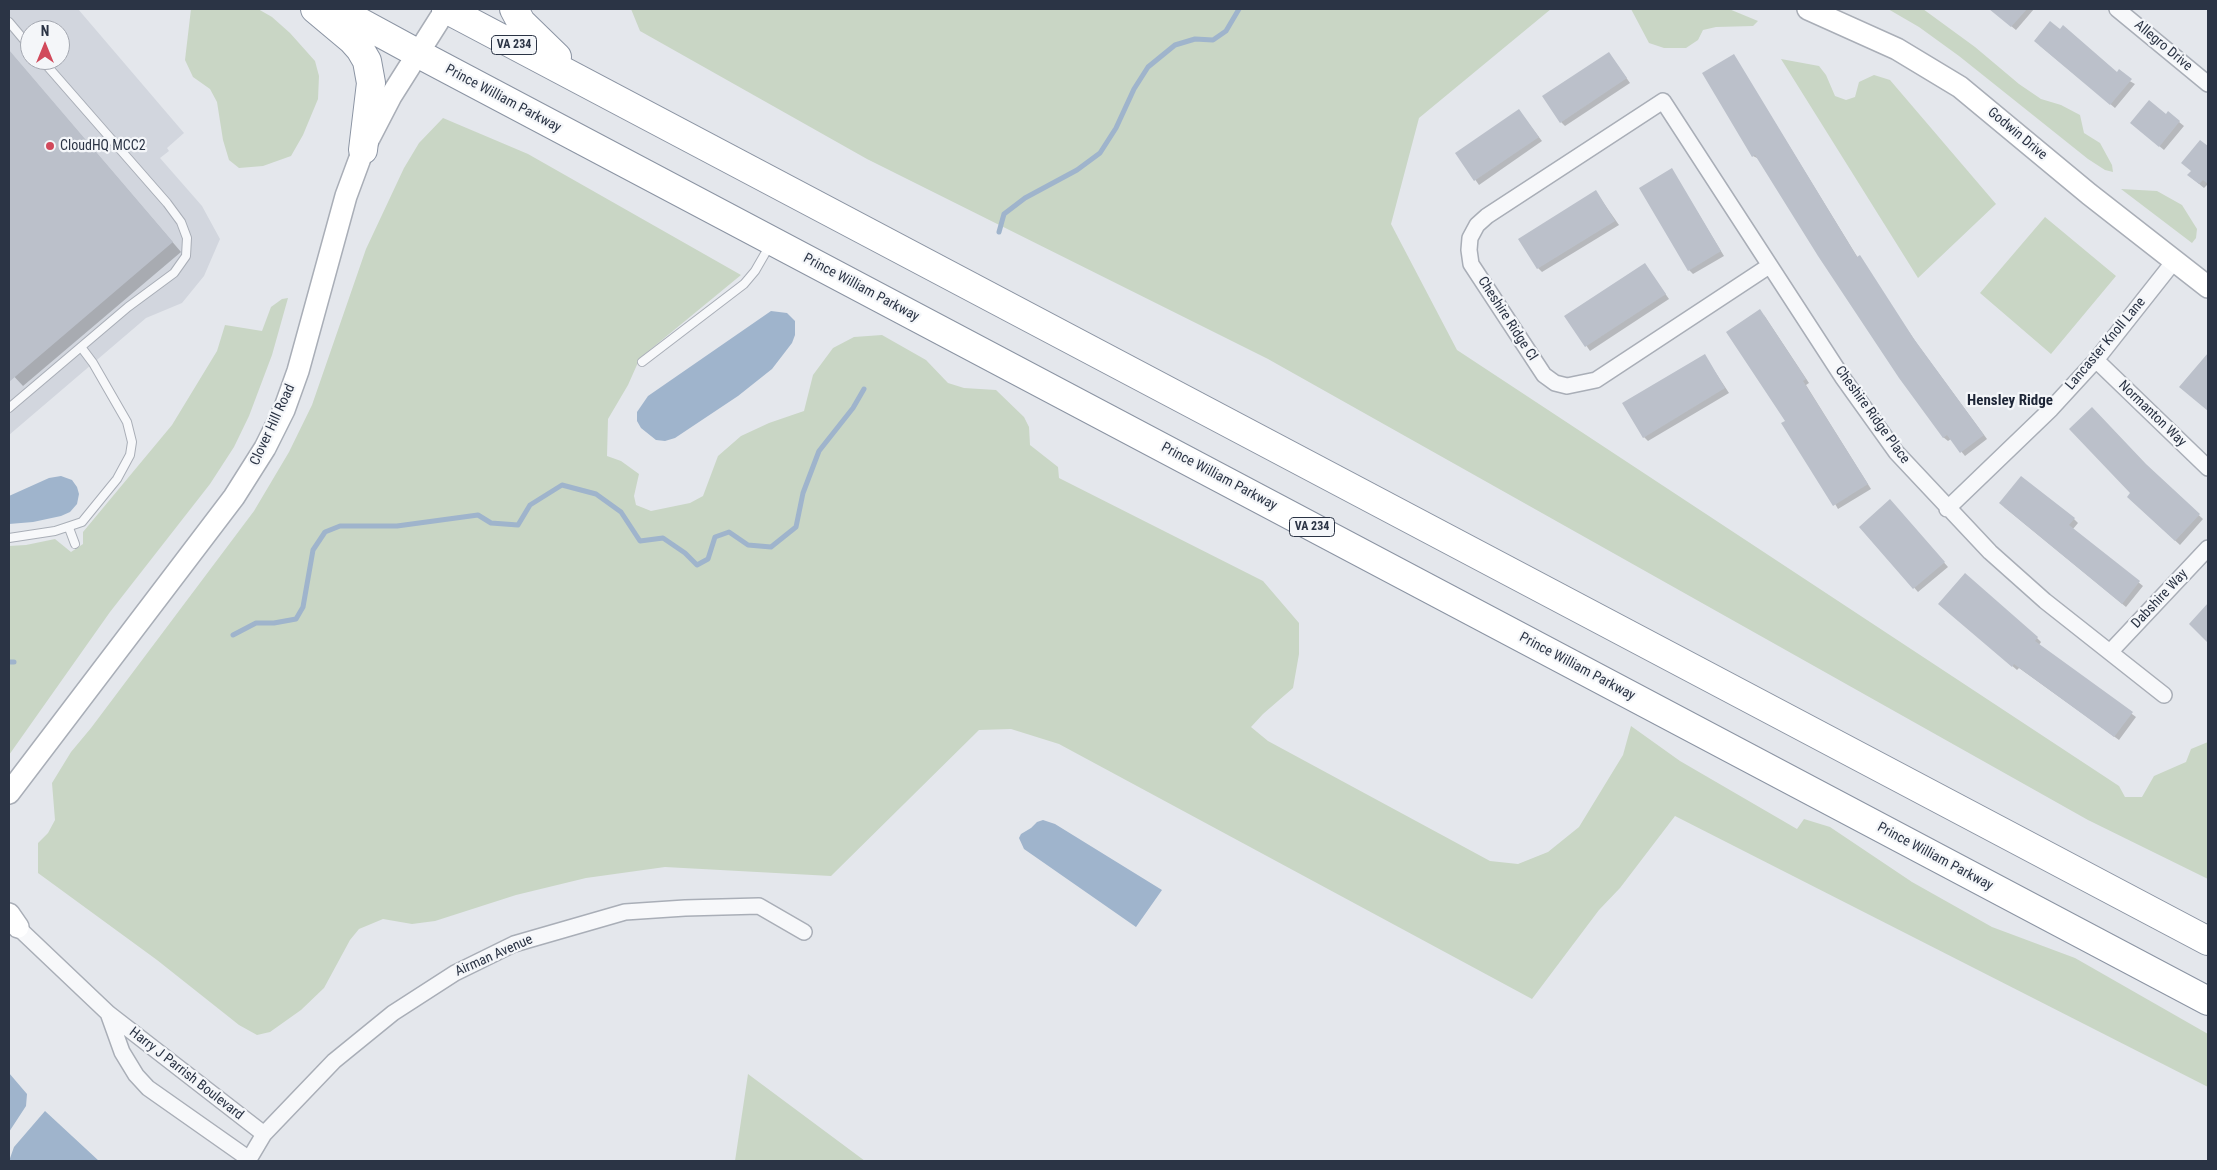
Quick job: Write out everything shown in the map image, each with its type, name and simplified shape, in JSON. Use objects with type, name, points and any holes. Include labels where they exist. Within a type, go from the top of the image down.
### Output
[{"type":"highway","points":[[315,9],[352,40],[367,61],[371,83],[371,100],[363,150]]},
{"type":"highway","name":"Prince William Parkway","points":[[336,9],[2208,1000]]},
{"type":"highway","name":"VA 234","points":[[446,9],[2208,941]]},
{"type":"highway","points":[[514,9],[521,22],[534,36],[581,81]]},
{"type":"street","name":"Clover Hill Road","points":[[11,789],[234,497],[265,448],[284,410],[298,371],[346,196],[363,150],[391,96],[446,9]]},
{"type":"street","name":"Godwin Drive","points":[[1808,9],[1897,49],[1960,87],[2089,194],[2208,287]]},
{"type":"street","name":"Allegro Drive","points":[[2117,9],[2208,84]]},
{"type":"street","name":"Cheshire Ridge Place","points":[[1663,102],[1769,266],[1896,452],[1947,509],[1990,552],[2045,601],[2164,694]]},
{"type":"street","name":"Cheshire Ridge Cl","points":[[1663,102],[1477,225],[1470,238],[1469,250],[1471,264],[1476,272],[1544,375],[1555,383],[1567,386],[1596,380],[1769,266]]},
{"type":"street","name":"Lancaster Knoll Lane","points":[[1947,509],[2051,409],[2096,360],[2175,260]]},
{"type":"street","name":"Normanton Way","points":[[2096,360],[2208,468]]},
{"type":"street","name":"Dabshire Way","points":[[2111,651],[2208,548]]},
{"type":"street","name":"Airman Avenue","points":[[249,1160],[264,1134],[334,1061],[393,1013],[455,973],[514,944],[625,912],[685,908],[759,906],[804,932]]},
{"type":"street","name":"Harry J Parrish Boulevard","points":[[12,920],[108,1013],[264,1134]]},
{"type":"street","name":"Harry J Parrish Boulevard","points":[[108,1013],[122,1052],[136,1075],[148,1088],[249,1160]]},
{"type":"lane","points":[[9,22],[20,35]]},
{"type":"lane","points":[[9,408],[128,306],[174,273],[186,256],[187,238],[181,222],[167,203],[51,70]]},
{"type":"lane","points":[[642,362],[744,284],[755,271],[772,241]]},
{"type":"lane","points":[[9,538],[69,528],[82,522],[118,479],[132,450],[129,427],[125,416],[93,363],[81,347]]},
{"type":"lane","points":[[69,528],[75,544]]},
{"type":"shaded area","points":[[9,9],[78,9],[184,133],[167,148],[169,151],[160,158],[202,206],[220,239],[204,276],[182,303],[146,318],[9,435]]},
{"type":"green space","points":[[191,9],[258,9],[272,17],[290,33],[315,61],[319,76],[318,99],[303,135],[291,156],[263,166],[239,168],[229,160],[223,140],[217,102],[210,89],[193,77],[185,60]]},
{"type":"green space","points":[[631,9],[1551,9],[1419,118],[1391,224],[1457,350],[2119,786],[2125,797],[2142,797],[2154,776],[2186,762],[2191,749],[2208,742],[2208,879],[2088,820],[1268,359],[867,159],[640,31]]},
{"type":"green space","points":[[1631,9],[1729,9],[1758,21],[1753,26],[1716,27],[1703,30],[1698,40],[1686,48],[1664,48],[1649,43]]},
{"type":"green space","points":[[1888,9],[1923,9],[2041,99],[2061,105],[2080,115],[2084,133],[2100,143],[2112,165],[2113,172],[2105,170],[2088,159],[1959,56],[1919,27]]},
{"type":"green space","points":[[1781,59],[1819,66],[1826,75],[1835,96],[1846,100],[1855,97],[1859,82],[1874,75],[1890,80],[1996,204],[1918,278]]},
{"type":"green space","points":[[443,118],[528,154],[741,275],[640,358],[628,385],[608,419],[607,456],[621,461],[639,474],[634,496],[636,505],[651,511],[690,503],[703,496],[718,456],[741,436],[769,423],[804,411],[813,375],[833,348],[854,337],[882,335],[926,360],[948,383],[964,388],[996,390],[1024,417],[1029,427],[1030,445],[1058,467],[1059,478],[1263,581],[1299,623],[1299,654],[1293,688],[1251,727],[1268,741],[1490,861],[1518,864],[1548,852],[1579,827],[1623,755],[1631,726],[1680,761],[1797,829],[1804,819],[1830,827],[1912,882],[1992,927],[2075,958],[2208,1034],[2208,1087],[1675,816],[1620,888],[1599,910],[1532,999],[1059,744],[1011,729],[979,730],[831,876],[665,867],[586,878],[516,895],[435,921],[412,924],[383,919],[359,929],[350,940],[324,988],[301,1010],[270,1032],[257,1035],[239,1025],[157,960],[38,873],[38,843],[48,833],[55,820],[52,783],[71,752],[254,511],[289,452],[312,405],[366,249],[404,168],[419,143]]},
{"type":"green space","points":[[2121,189],[2157,191],[2182,205],[2197,229],[2196,238],[2192,243]]},
{"type":"green space","points":[[2045,217],[2116,276],[2051,354],[1980,293]]},
{"type":"green space","points":[[288,298],[272,355],[249,416],[234,447],[210,484],[110,612],[9,755],[9,546],[26,545],[55,539],[71,552],[83,544],[83,532],[172,425],[217,351],[225,325],[262,331],[271,307],[282,299]]},
{"type":"green space","points":[[748,1074],[865,1161],[735,1161]]},
{"type":"water","points":[[771,311],[787,313],[795,321],[795,335],[792,343],[772,369],[738,396],[675,438],[665,441],[656,440],[641,428],[637,421],[637,412],[648,396]]},
{"type":"water","points":[[61,476],[72,480],[79,494],[77,504],[70,512],[61,516],[33,522],[9,524],[9,496],[49,478]]},
{"type":"water","points":[[1043,820],[1055,824],[1162,890],[1136,927],[1024,849],[1019,838],[1021,834],[1037,822]]},
{"type":"water","points":[[9,1073],[27,1094],[26,1106],[9,1132]]},
{"type":"water","points":[[45,1111],[99,1161],[9,1161],[14,1147]]},
{"type":"building","points":[[1989,9],[2027,9],[2011,27]]},
{"type":"building","points":[[2050,21],[2060,29],[2063,25],[2117,72],[2119,69],[2132,79],[2110,105],[2034,41]]},
{"type":"building","name":"CloudHQ MCC2","points":[[9,50],[20,63],[20,70],[26,70],[173,242],[9,382]]},
{"type":"building","points":[[1609,52],[1627,78],[1560,123],[1542,96]]},
{"type":"building","points":[[1734,54],[1857,257],[1860,255],[1914,339],[1984,435],[1960,453],[1947,435],[1943,438],[1899,378],[1818,256],[1755,155],[1752,157],[1702,73]]},
{"type":"building","points":[[2149,100],[2166,114],[2168,111],[2180,121],[2159,147],[2130,123]]},
{"type":"building","points":[[1519,109],[1539,137],[1474,181],[1455,153]]},
{"type":"building","points":[[2200,140],[2208,146],[2208,184],[2203,180],[2199,184],[2187,175],[2191,171],[2181,163]]},
{"type":"building","points":[[1672,168],[1721,251],[1688,271],[1639,188]]},
{"type":"building","points":[[1596,190],[1615,221],[1537,269],[1518,239]]},
{"type":"building","points":[[1645,263],[1666,294],[1585,347],[1564,316]]},
{"type":"building","points":[[1760,309],[1806,379],[1803,381],[1868,484],[1833,506],[1781,423],[1785,421],[1726,332]]},
{"type":"building","points":[[2208,353],[2208,411],[2179,387]]},
{"type":"building","points":[[1705,354],[1725,388],[1643,438],[1622,403]]},
{"type":"building","points":[[2092,407],[2146,464],[2200,514],[2175,541],[2127,497],[2130,493],[2069,429]]},
{"type":"building","points":[[2021,476],[2075,518],[2069,525],[2140,581],[2122,604],[1999,503]]},
{"type":"building","points":[[1890,499],[1945,562],[1913,589],[1859,527]]},
{"type":"building","points":[[1965,573],[2038,637],[2035,641],[2133,712],[2114,737],[2014,664],[2012,667],[1938,604]]},
{"type":"building","points":[[2208,603],[2208,643],[2189,624]]},
{"type":"waterway","points":[[999,232],[1004,214],[1025,198],[1077,170],[1100,153],[1116,128],[1134,89],[1148,67],[1175,45],[1195,39],[1213,40],[1226,31],[1239,9]]},
{"type":"waterway","points":[[233,635],[256,623],[274,623],[296,619],[303,607],[313,550],[325,532],[340,526],[397,526],[478,515],[491,523],[518,525],[530,505],[562,485],[596,494],[621,512],[640,541],[663,538],[685,553],[697,565],[708,559],[715,537],[729,532],[748,545],[771,547],[796,527],[803,493],[819,451],[853,408],[864,389]]},
{"type":"waterway","points":[[9,662],[14,662]]},
{"type":"place","name":"CloudHQ MCC2","points":[[50,146]]},
{"type":"district","name":"Hensley Ridge","points":[[2010,401]]}]
